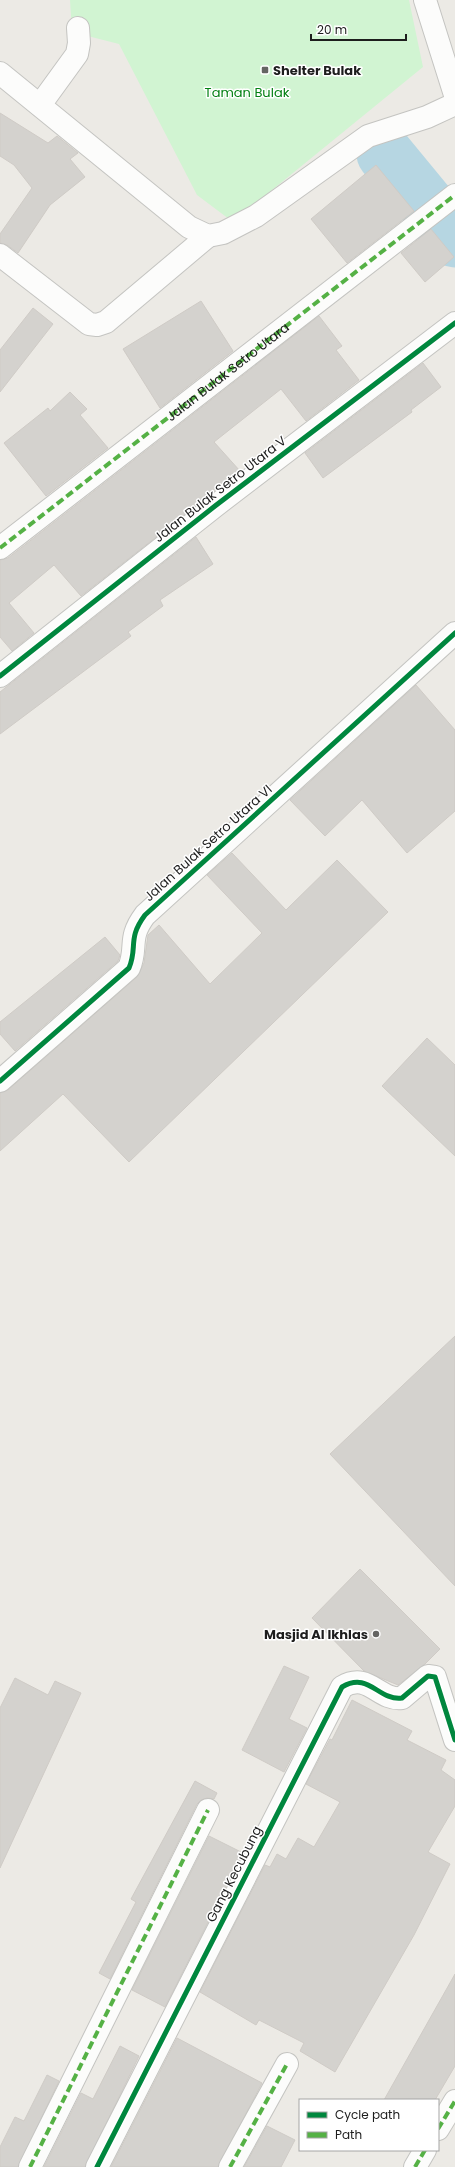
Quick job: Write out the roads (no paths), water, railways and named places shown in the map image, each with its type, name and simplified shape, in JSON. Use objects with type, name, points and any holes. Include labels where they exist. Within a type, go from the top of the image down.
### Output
[{"type":"street","points":[[425,0],[455,95]]},
{"type":"street","points":[[40,105],[77,54],[79,43],[78,28]]},
{"type":"street","points":[[0,73],[189,227],[208,236]]},
{"type":"street","points":[[0,255],[90,324],[97,325],[106,322],[208,236],[223,233],[256,216],[368,136],[427,117],[455,104]]},
{"type":"street","name":"Jalan Bulak Setro Utara","points":[[0,548],[455,195]]},
{"type":"street","name":"Jalan Bulak Setro Utara V","points":[[0,676],[215,506],[455,323]]},
{"type":"street","name":"Jalan Bulak Setro Utara VI","points":[[0,1081],[129,968],[133,935],[145,916],[455,633]]},
{"type":"street","name":"Gang Kecubung","points":[[98,2167],[342,1687],[352,1681],[365,1683],[391,1698],[398,1699],[402,1698],[428,1676],[435,1677],[455,1740]]},
{"type":"street","points":[[30,2167],[208,1810]]},
{"type":"street","points":[[230,2167],[288,2064]]},
{"type":"street","points":[[439,2126],[455,2100]]},
{"type":"street","points":[[415,2167],[424,2151]]},
{"type":"waterway","points":[[385,154],[455,239]]},
{"type":"place","name":"Shelter Bulak","points":[[265,70]]},
{"type":"place","name":"Masjid Al Ikhlas","points":[[376,1634]]},
{"type":"park label","name":"Taman Bulak","points":[[247,92]]}]
